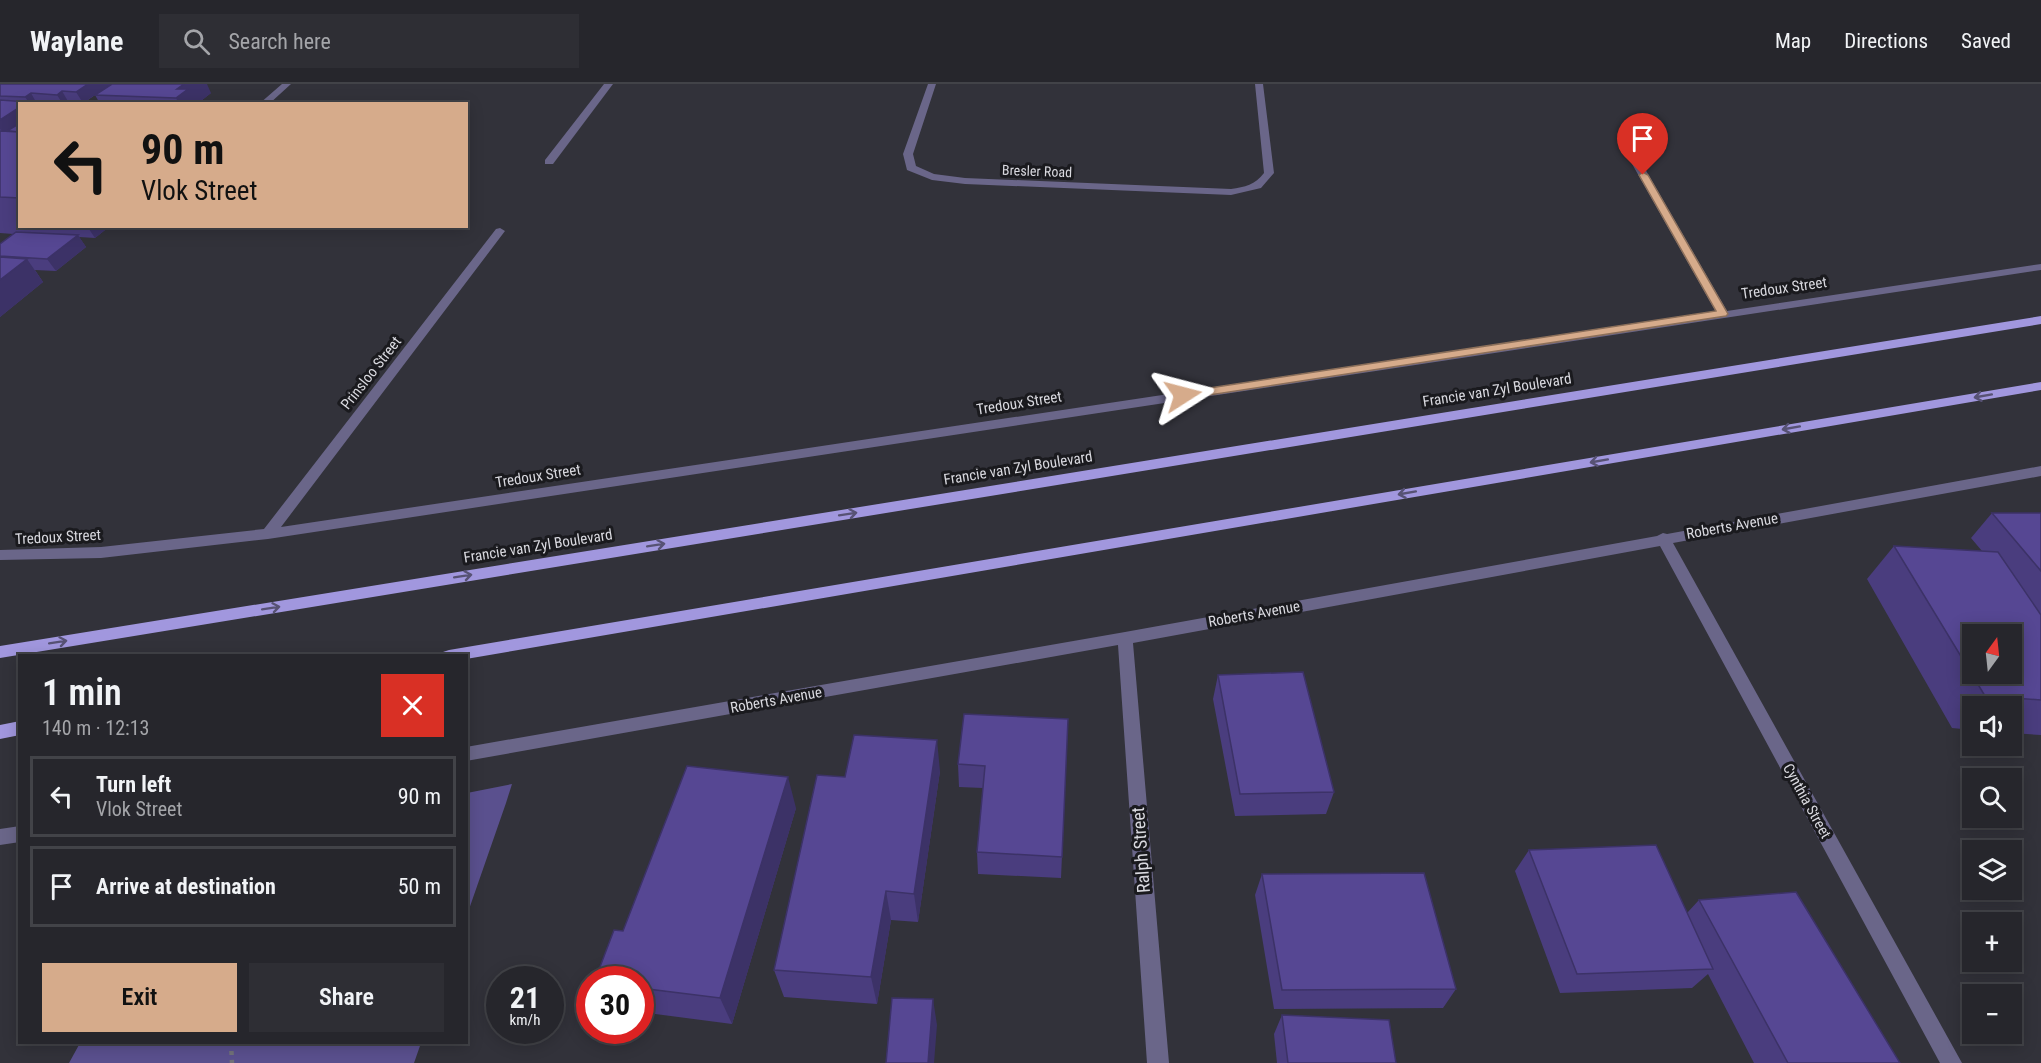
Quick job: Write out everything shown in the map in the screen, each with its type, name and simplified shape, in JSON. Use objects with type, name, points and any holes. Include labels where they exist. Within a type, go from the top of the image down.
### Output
[{"type":"main road","name":"Francie van Zyl Boulevard","points":[[0,652],[2041,320]]},
{"type":"main road","points":[[461,654],[2041,386]]},
{"type":"main road","points":[[0,732],[18,728]]},
{"type":"street","points":[[265,102],[287,84]]},
{"type":"street","points":[[549,162],[609,84]]},
{"type":"street","name":"Bresler Road","points":[[932,84],[908,154],[911,168],[932,177],[965,181],[1231,192],[1253,190],[1263,184],[1269,173],[1259,84]]},
{"type":"street","points":[[1632,155],[1722,314]]},
{"type":"street","name":"Prinsloo Street","points":[[268,534],[500,231]]},
{"type":"street","name":"Tredoux Street","points":[[0,555],[29,556],[133,549],[268,534],[2041,267]]},
{"type":"street","name":"Roberts Avenue","points":[[468,754],[1125,638],[1663,538],[2041,471]]},
{"type":"street","name":"Cynthia Street","points":[[1663,538],[1951,1063]]},
{"type":"street","name":"Ralph Street","points":[[1125,638],[1158,1063]]},
{"type":"street","points":[[0,837],[18,834]]},
{"type":"path","points":[[231,1044],[232,1063]]},
{"type":"shaded area","points":[[512,784],[468,912],[468,793]]},
{"type":"shaded area","points":[[79,1044],[421,1044],[414,1063],[69,1063]]},
{"type":"building","points":[[0,84],[88,84],[76,92],[62,91],[57,95],[31,93],[25,97],[0,96]]},
{"type":"building","points":[[112,84],[184,84],[177,89],[188,89],[176,98],[95,95]]},
{"type":"building","points":[[0,100],[28,102],[18,102],[18,108],[0,120]]},
{"type":"building","points":[[18,124],[18,132],[7,131]]},
{"type":"building","points":[[0,131],[18,132],[18,198],[0,197]]},
{"type":"building","points":[[16,232],[78,235],[47,259],[0,256],[0,244]]},
{"type":"building","points":[[0,257],[27,259],[0,280]]},
{"type":"building","points":[[1992,513],[2041,513],[2041,571]]},
{"type":"building","points":[[1894,546],[1998,552],[2041,615],[2041,700],[2022,699],[2022,696],[1985,696],[1978,684],[2022,684],[2022,624],[1962,624],[1962,658]]},
{"type":"building","points":[[1303,672],[1334,792],[1240,794],[1218,675]]},
{"type":"building","points":[[964,714],[1068,719],[1062,857],[977,852],[985,766],[958,764]]},
{"type":"building","points":[[854,735],[937,740],[914,894],[886,891],[871,977],[774,970],[817,775],[845,777]]},
{"type":"building","points":[[687,766],[788,777],[720,998],[654,990],[654,966],[600,966],[614,930],[623,931]]},
{"type":"building","points":[[1656,845],[1713,969],[1577,974],[1529,850]]},
{"type":"building","points":[[1424,873],[1456,989],[1282,990],[1262,874]]},
{"type":"building","points":[[1796,892],[1900,1063],[1788,1063],[1699,900]]},
{"type":"building","points":[[892,998],[933,999],[928,1063],[886,1063]]},
{"type":"building","points":[[1282,1015],[1389,1020],[1396,1063],[1288,1063]]},
{"type":"route","points":[[1183,395],[1722,314],[1643,175]]}]
